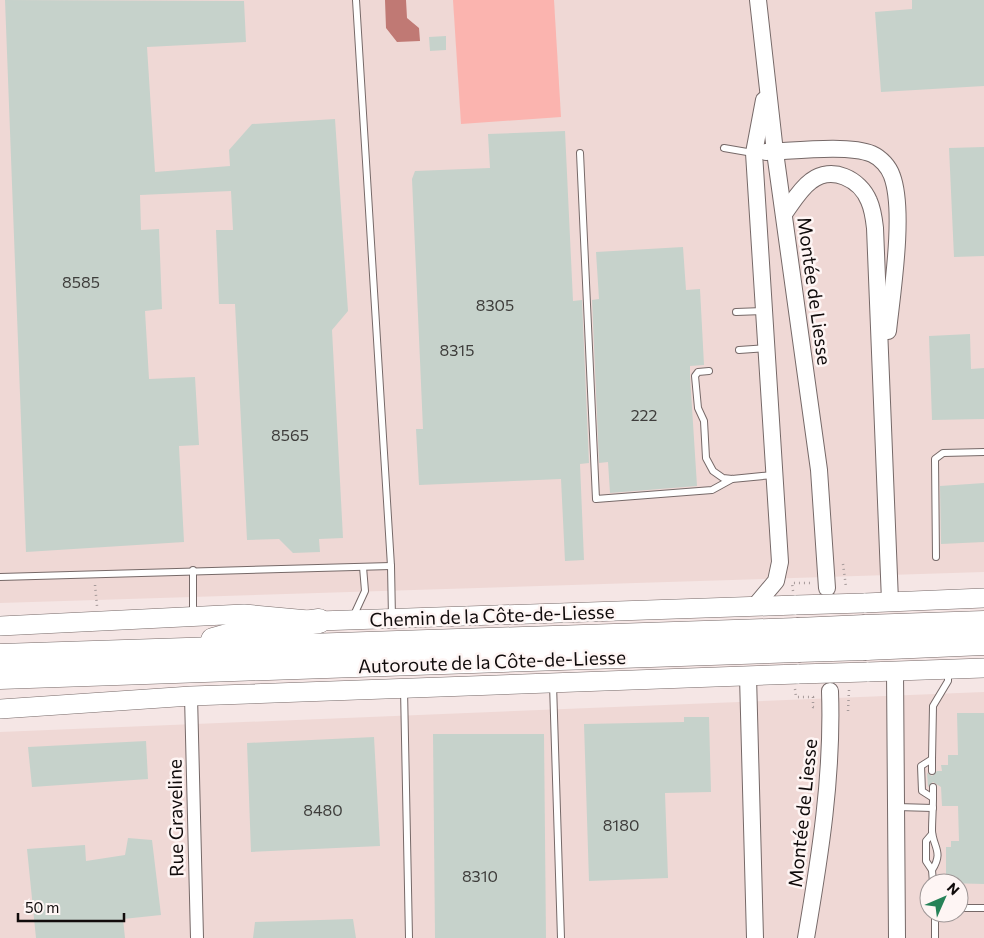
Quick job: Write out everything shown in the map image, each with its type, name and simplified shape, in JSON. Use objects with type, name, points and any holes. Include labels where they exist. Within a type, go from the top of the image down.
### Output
[{"type":"highway","points":[[175,651],[245,631],[319,621]]},
{"type":"highway","name":"Autoroute de la Côte-de-Liesse","points":[[865,638],[984,623]]},
{"type":"highway","name":"Autoroute de la Côte-de-Liesse","points":[[0,656],[865,638],[984,643]]},
{"type":"highway","name":"Autoroute de la Côte-de-Liesse","points":[[0,677],[797,640]]},
{"type":"highway","points":[[0,691],[85,674]]},
{"type":"main road","name":"Chemin de la Côte-de-Liesse","points":[[0,626],[244,614],[319,621],[984,598]]},
{"type":"main road","points":[[0,709],[191,696],[748,676],[797,681],[867,672],[984,668]]},
{"type":"street","name":"Montée de Liesse","points":[[758,0],[775,152],[818,462],[827,588]]},
{"type":"street","points":[[755,606],[773,586],[779,573],[754,153],[767,83]]},
{"type":"street","points":[[754,153],[836,149],[860,151],[878,157],[892,174],[896,192],[896,258],[882,380]]},
{"type":"street","points":[[784,214],[805,186],[821,176],[833,174],[855,183],[865,193],[872,209],[875,228],[882,380],[883,462],[890,601]]},
{"type":"street","points":[[894,671],[897,938]]},
{"type":"street","points":[[748,676],[755,938]]},
{"type":"street","name":"Montée de Liesse","points":[[806,938],[826,809],[830,750],[830,691]]},
{"type":"street","name":"Rue Graveline","points":[[191,696],[197,938]]},
{"type":"lane","points":[[356,0],[391,566],[392,618]]},
{"type":"lane","points":[[724,148],[754,153]]},
{"type":"lane","points":[[580,153],[596,499],[712,490],[732,479]]},
{"type":"lane","points":[[736,312],[763,311]]},
{"type":"lane","points":[[739,350],[766,348]]},
{"type":"lane","points":[[709,371],[698,372],[695,376],[698,408],[704,421],[706,458],[712,471],[723,478],[732,479],[774,475]]},
{"type":"lane","points":[[936,557],[934,459],[943,453],[984,452]]},
{"type":"lane","points":[[0,577],[192,570],[391,566]]},
{"type":"lane","points":[[352,620],[365,591],[363,567]]},
{"type":"lane","points":[[192,570],[194,617]]},
{"type":"lane","points":[[932,771],[933,706],[948,681],[948,669]]},
{"type":"lane","points":[[553,683],[561,938]]},
{"type":"lane","points":[[404,689],[409,938]]},
{"type":"lane","points":[[932,759],[922,766],[922,791],[933,798]]},
{"type":"lane","points":[[932,870],[937,862],[936,842],[932,834],[933,787]]},
{"type":"lane","points":[[896,807],[933,808]]},
{"type":"lane","points":[[932,834],[926,842],[926,861],[932,873]]},
{"type":"lane","points":[[969,908],[984,908]]},
{"type":"lane","points":[[935,923],[935,938]]},
{"type":"path","points":[[843,564],[846,587]]},
{"type":"path","points":[[792,583],[812,583],[812,577]]},
{"type":"path","points":[[96,590],[97,606]]},
{"type":"path","points":[[797,681],[796,697],[813,697],[813,707]]},
{"type":"path","points":[[848,712],[849,690]]},
{"type":"shaded area","points":[[0,0],[984,0],[984,572],[0,603]]},
{"type":"shaded area","points":[[385,0],[406,0],[407,18],[419,28],[420,41],[397,42],[386,28]]},
{"type":"shaded area","points":[[453,0],[554,0],[561,117],[461,124]]},
{"type":"shaded area","points":[[984,692],[984,938],[0,938],[0,732]]},
{"type":"building","points":[[5,0],[244,1],[246,42],[147,47],[155,172],[230,166],[229,150],[252,124],[335,119],[348,311],[332,330],[343,538],[319,539],[320,552],[293,553],[279,539],[247,540],[235,304],[219,304],[216,230],[233,230],[231,191],[140,195],[141,230],[159,229],[162,309],[145,311],[149,379],[195,377],[199,445],[179,446],[184,542],[26,552]]},
{"type":"building","points":[[912,0],[984,0],[984,86],[881,92],[875,12],[912,9]]},
{"type":"building","points":[[446,36],[446,50],[430,51],[429,37]]},
{"type":"building","points":[[565,131],[573,301],[582,300],[589,463],[580,464],[584,560],[565,561],[561,479],[419,485],[416,429],[423,429],[412,179],[415,171],[490,168],[488,134]]},
{"type":"building","points":[[984,147],[984,256],[954,257],[949,148]]},
{"type":"building","points":[[683,247],[686,290],[700,289],[704,365],[690,366],[697,486],[610,493],[608,462],[599,463],[592,300],[599,299],[596,252]]},
{"type":"building","points":[[970,334],[971,369],[984,368],[984,419],[932,420],[929,336]]},
{"type":"building","points":[[984,483],[984,542],[941,544],[940,486]]},
{"type":"building","points":[[957,713],[984,713],[984,884],[969,884],[969,873],[946,873],[946,847],[951,847],[951,841],[959,841],[958,806],[942,806],[941,787],[933,782],[928,787],[927,773],[932,776],[937,771],[942,771],[941,765],[948,765],[948,755],[958,755]]},
{"type":"building","points":[[684,717],[709,717],[711,792],[665,793],[668,878],[589,881],[584,724],[684,722]]},
{"type":"building","points":[[433,734],[544,734],[546,938],[435,938]]},
{"type":"building","points":[[374,737],[380,846],[251,852],[247,743]]},
{"type":"building","points":[[146,741],[148,779],[32,787],[28,747]]},
{"type":"building","points":[[128,838],[152,840],[161,915],[123,919],[125,938],[36,938],[27,849],[85,845],[86,861],[125,855]]},
{"type":"building","points":[[353,919],[356,938],[253,938],[255,922]]},
{"type":"tunnel","points":[[827,593],[830,691]]}]
